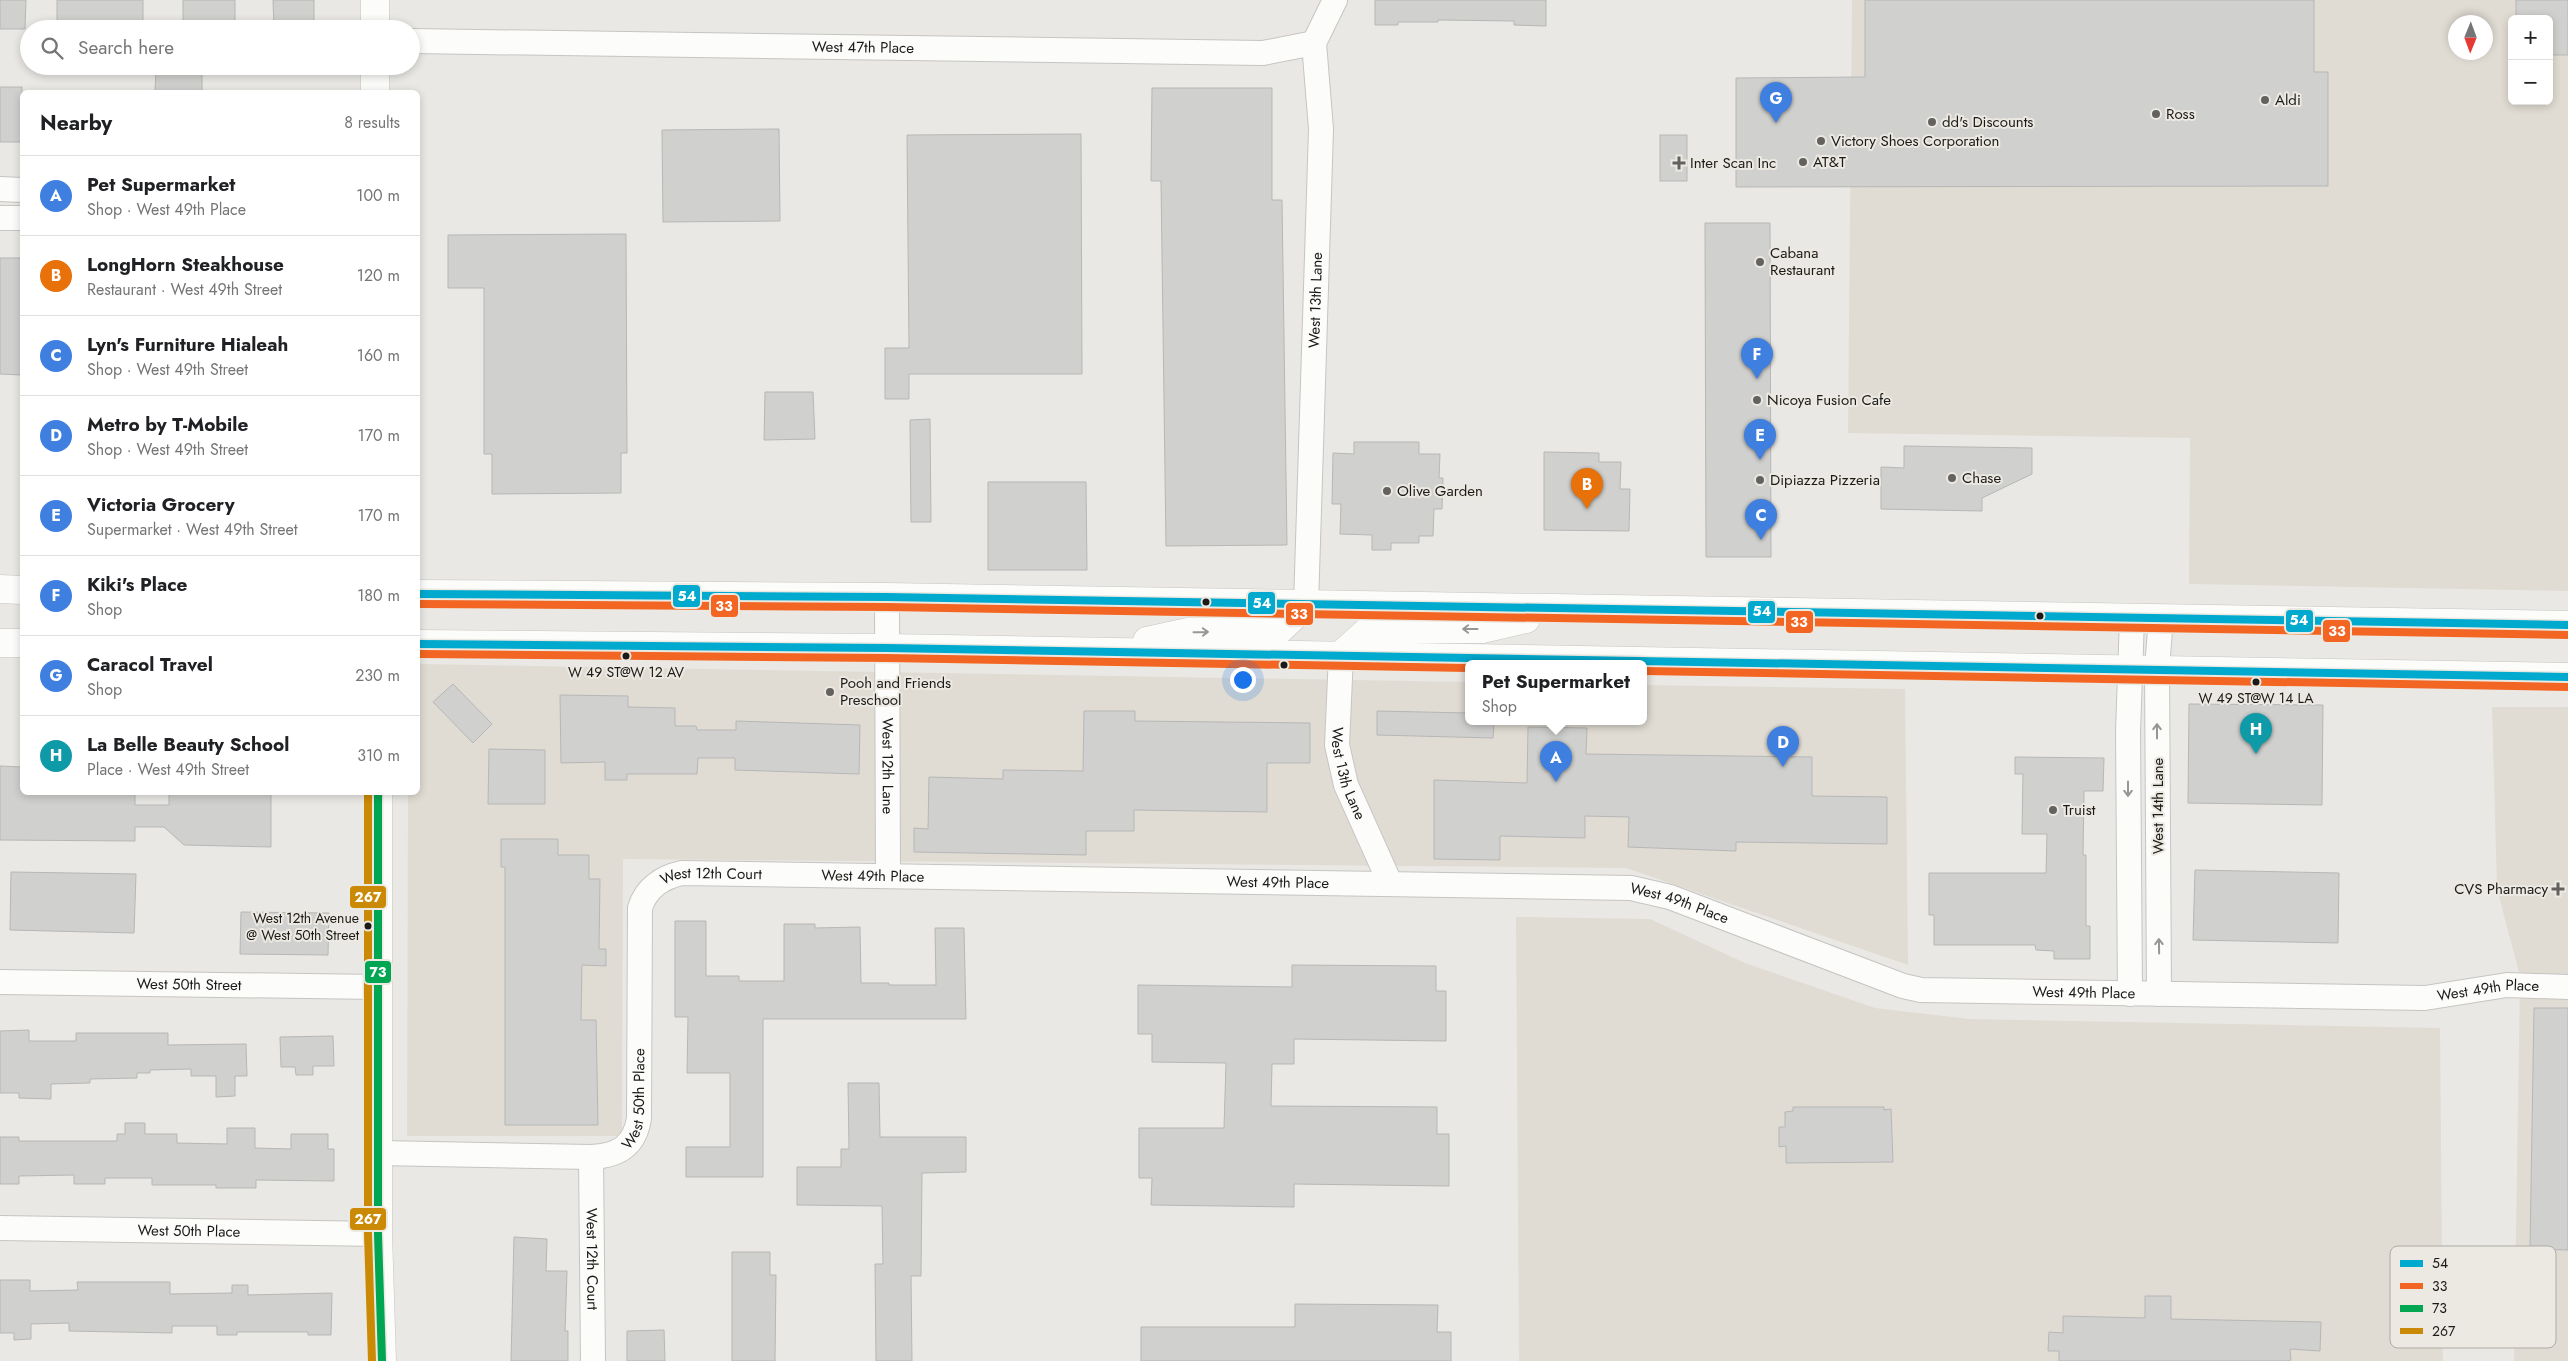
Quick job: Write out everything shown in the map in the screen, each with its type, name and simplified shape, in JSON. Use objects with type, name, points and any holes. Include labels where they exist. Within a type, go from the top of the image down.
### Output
[{"type":"main road","points":[[375,0],[375,20]]},
{"type":"main road","points":[[375,75],[375,90]]},
{"type":"main road","points":[[0,589],[20,590]]},
{"type":"main road","points":[[420,594],[887,597],[2568,625]]},
{"type":"main road","points":[[1102,651],[1188,632],[1278,631],[1306,605]]},
{"type":"main road","points":[[1341,656],[1370,629],[1482,629],[1569,609]]},
{"type":"main road","points":[[0,643],[20,643]]},
{"type":"main road","points":[[420,644],[887,648],[1604,660]]},
{"type":"main road","points":[[1647,661],[2157,668],[2568,677]]},
{"type":"main road","points":[[378,795],[378,1234],[382,1361]]},
{"type":"street","name":"West 13th Lane","points":[[1306,605],[1321,147],[1314,43],[1335,0]]},
{"type":"street","name":"West 47th Place","points":[[420,41],[1263,53],[1314,43]]},
{"type":"street","points":[[0,189],[20,190]]},
{"type":"street","points":[[0,218],[20,218]]},
{"type":"street","name":"West 12th Lane","points":[[887,597],[888,876]]},
{"type":"street","name":"West 14th Lane","points":[[2130,994],[2129,668],[2132,618]]},
{"type":"street","name":"West 14th Lane","points":[[2160,994],[2157,668],[2161,618]]},
{"type":"street","name":"West 13th Lane","points":[[1341,656],[1338,745],[1346,785],[1390,883]]},
{"type":"street","name":"West 12th Court","points":[[650,891],[667,877],[682,873],[777,874]]},
{"type":"street","name":"West 49th Place","points":[[777,874],[1611,887],[1645,890],[1670,897],[1910,988],[1932,991],[2424,998],[2507,985],[2568,987]]},
{"type":"street","name":"West 50th Place","points":[[378,1153],[591,1157],[611,1155],[630,1143],[638,1127],[640,1109],[639,914],[642,902],[650,891]]},
{"type":"street","name":"West 50th Street","points":[[0,982],[378,987]]},
{"type":"street","name":"West 12th Court","points":[[591,1157],[593,1361]]},
{"type":"street","name":"West 50th Place","points":[[0,1228],[378,1234]]},
{"type":"shaded area","points":[[1852,0],[2568,0],[2568,591],[2189,584],[2190,438],[1848,433]]},
{"type":"shaded area","points":[[420,664],[1465,682],[1465,725],[1647,725],[1647,685],[1905,689],[1908,965],[1626,868],[623,859],[622,1136],[407,1136],[408,795],[420,795]]},
{"type":"shaded area","points":[[2492,707],[2568,707],[2568,1361],[2514,1361],[2514,1348],[2556,1348],[2556,1246],[2516,1246],[2520,976],[2497,889]]},
{"type":"shaded area","points":[[1516,917],[1650,919],[1745,963],[1875,1008],[1970,1019],[2440,1028],[2442,1246],[2390,1246],[2390,1348],[2443,1348],[2443,1361],[1519,1361]]},
{"type":"building","points":[[0,0],[26,0],[25,20],[20,20],[20,29],[0,29]]},
{"type":"building","points":[[57,0],[143,0],[143,20],[57,20]]},
{"type":"building","points":[[183,0],[235,0],[235,20],[183,20]]},
{"type":"building","points":[[273,0],[314,0],[314,20],[274,20]]},
{"type":"building","points":[[1375,0],[1546,0],[1546,26],[1514,25],[1514,21],[1438,20],[1438,22],[1398,22],[1398,25],[1375,25]]},
{"type":"building","points":[[1865,0],[2314,0],[2314,72],[2328,72],[2328,186],[1736,187],[1736,78],[1865,77]]},
{"type":"building","points":[[2516,0],[2568,0],[2568,55],[2553,55],[2553,15],[2516,15]]},
{"type":"building","points":[[156,75],[202,75],[202,90],[155,90]]},
{"type":"building","points":[[0,87],[22,87],[22,90],[20,90],[20,142],[0,142]]},
{"type":"building","points":[[1152,88],[1272,88],[1272,200],[1282,200],[1287,545],[1166,546],[1161,181],[1151,181]]},
{"type":"building","points":[[779,129],[780,221],[663,222],[662,130]]},
{"type":"building","points":[[1081,134],[1082,374],[909,374],[909,399],[885,399],[885,348],[909,348],[907,135]]},
{"type":"building","points":[[1660,135],[1687,135],[1687,181],[1660,181]]},
{"type":"building","points":[[1705,223],[1770,223],[1771,557],[1706,557]]},
{"type":"building","points":[[626,234],[627,453],[621,453],[621,493],[492,494],[492,454],[484,454],[484,288],[448,288],[448,235]]},
{"type":"building","points":[[0,258],[20,258],[20,375],[0,374]]},
{"type":"building","points":[[765,392],[813,392],[815,439],[764,440]]},
{"type":"building","points":[[930,419],[931,522],[911,522],[910,420]]},
{"type":"building","name":"Olive Garden","points":[[1354,442],[1419,442],[1419,454],[1440,454],[1439,478],[1443,478],[1442,509],[1434,509],[1433,536],[1419,536],[1419,543],[1391,543],[1391,550],[1372,550],[1372,535],[1340,534],[1341,504],[1332,504],[1333,453],[1354,454]]},
{"type":"building","name":"Chase","points":[[1904,446],[2032,448],[2032,474],[1982,498],[1982,511],[1881,509],[1881,467],[1904,468]]},
{"type":"building","points":[[1544,452],[1599,453],[1599,462],[1621,462],[1620,489],[1630,489],[1629,531],[1544,530]]},
{"type":"building","points":[[988,482],[1086,482],[1087,570],[988,570]]},
{"type":"building","points":[[453,684],[492,724],[473,743],[433,702]]},
{"type":"building","points":[[560,695],[628,696],[628,707],[675,708],[675,726],[696,726],[697,730],[736,730],[736,721],[860,725],[859,774],[735,770],[735,758],[698,758],[697,774],[627,774],[627,780],[605,780],[605,762],[561,763]]},
{"type":"building","points":[[2189,704],[2323,705],[2322,805],[2188,803]]},
{"type":"building","points":[[1084,711],[1135,711],[1135,721],[1310,723],[1310,763],[1267,763],[1267,812],[1134,810],[1134,831],[1086,831],[1086,855],[914,852],[914,828],[928,829],[929,777],[1003,779],[1003,770],[1083,771]]},
{"type":"building","points":[[1377,711],[1465,713],[1465,725],[1494,725],[1493,738],[1377,735]]},
{"type":"building","points":[[1528,727],[1587,728],[1586,754],[1812,757],[1812,796],[1887,797],[1887,844],[1736,842],[1736,851],[1628,847],[1629,817],[1585,816],[1585,838],[1500,836],[1500,860],[1434,859],[1434,780],[1527,783]]},
{"type":"building","points":[[489,749],[545,750],[545,804],[488,804]]},
{"type":"building","points":[[2015,757],[2104,758],[2103,791],[2084,791],[2083,855],[2086,855],[2086,926],[2090,926],[2090,959],[2054,959],[2054,951],[2036,950],[2035,945],[1934,945],[1934,915],[1929,915],[1929,873],[2046,873],[2047,834],[2022,834],[2023,774],[2015,774]]},
{"type":"building","points":[[0,766],[20,767],[20,795],[135,795],[135,805],[169,805],[169,795],[271,795],[271,847],[184,845],[164,827],[135,827],[135,841],[0,840]]},
{"type":"building","points":[[501,839],[558,839],[558,855],[589,855],[589,879],[600,879],[599,949],[606,949],[606,966],[582,965],[581,1020],[596,1020],[598,1125],[505,1125],[505,867],[501,867]]},
{"type":"building","points":[[2195,870],[2339,873],[2338,943],[2193,940]]},
{"type":"building","points":[[11,872],[136,874],[134,933],[10,930]]},
{"type":"building","points":[[241,912],[329,913],[328,955],[240,954]]},
{"type":"building","points":[[675,921],[706,921],[706,976],[739,976],[739,981],[784,981],[784,924],[815,924],[815,928],[860,927],[861,983],[889,983],[889,985],[936,985],[935,928],[964,928],[966,1019],[763,1019],[763,1177],[686,1177],[686,1147],[730,1147],[730,1073],[687,1073],[688,1017],[675,1017]]},
{"type":"building","points":[[1292,965],[1436,966],[1436,991],[1446,991],[1446,1041],[1294,1039],[1294,1064],[1272,1064],[1271,1106],[1437,1107],[1437,1134],[1449,1134],[1449,1186],[1294,1184],[1294,1207],[1151,1205],[1152,1178],[1139,1178],[1139,1128],[1224,1128],[1226,1063],[1152,1062],[1152,1034],[1138,1034],[1138,985],[1292,987]]},
{"type":"building","points":[[2534,1008],[2568,1008],[2568,1250],[2556,1250],[2556,1246],[2530,1246]]},
{"type":"building","points":[[29,1030],[29,1041],[76,1041],[76,1033],[168,1033],[168,1045],[246,1044],[247,1076],[235,1076],[235,1096],[216,1097],[216,1076],[191,1076],[191,1069],[150,1070],[150,1073],[137,1073],[137,1078],[90,1079],[90,1083],[51,1084],[51,1099],[19,1098],[19,1093],[0,1093],[0,1031]]},
{"type":"building","points":[[333,1036],[334,1066],[313,1066],[313,1075],[296,1075],[295,1067],[281,1067],[280,1037]]},
{"type":"building","points":[[848,1083],[879,1083],[880,1137],[966,1137],[966,1172],[922,1173],[921,1276],[911,1276],[912,1361],[876,1361],[875,1264],[883,1264],[882,1206],[797,1205],[797,1167],[841,1167],[841,1149],[849,1149]]},
{"type":"building","points":[[1793,1107],[1884,1107],[1884,1110],[1891,1109],[1893,1162],[1786,1163],[1786,1146],[1779,1147],[1779,1127],[1785,1127],[1785,1112],[1793,1111]]},
{"type":"building","points":[[125,1123],[145,1123],[145,1134],[177,1134],[177,1143],[227,1144],[227,1128],[255,1128],[255,1148],[291,1149],[291,1134],[328,1134],[328,1149],[334,1149],[334,1181],[256,1180],[256,1188],[216,1188],[216,1185],[152,1185],[152,1178],[105,1178],[105,1184],[74,1184],[74,1175],[19,1176],[19,1184],[0,1184],[0,1137],[19,1137],[19,1141],[117,1141],[117,1134],[125,1134]]},
{"type":"building","points":[[514,1237],[547,1239],[546,1271],[567,1271],[565,1331],[568,1331],[568,1361],[511,1361]]},
{"type":"building","points":[[732,1252],[770,1252],[770,1275],[776,1275],[775,1361],[732,1361]]},
{"type":"building","points":[[0,1280],[30,1280],[30,1291],[78,1290],[77,1282],[170,1282],[170,1294],[232,1293],[232,1285],[248,1285],[248,1295],[332,1293],[331,1335],[308,1335],[308,1332],[237,1332],[237,1335],[217,1335],[217,1326],[172,1326],[172,1333],[69,1331],[69,1323],[31,1324],[31,1339],[14,1340],[14,1333],[0,1333]]},
{"type":"building","points":[[2145,1296],[2171,1296],[2171,1319],[2321,1322],[2320,1351],[2290,1349],[2291,1360],[2287,1361],[2059,1361],[2059,1351],[2048,1351],[2049,1332],[2063,1333],[2063,1316],[2145,1318]]},
{"type":"building","points":[[1295,1304],[1438,1305],[1437,1332],[1451,1332],[1451,1361],[1141,1361],[1141,1327],[1295,1327]]},
{"type":"building","points":[[664,1330],[665,1361],[627,1361],[627,1331]]},
{"type":"transit line","name":"54","points":[[420,594],[887,597],[2568,625]]},
{"type":"transit line","name":"33","points":[[420,604],[887,607],[2568,635]]},
{"type":"transit line","name":"54","points":[[420,644],[887,648],[1583,660]]},
{"type":"transit line","name":"33","points":[[420,654],[887,658],[1465,668]]},
{"type":"transit line","name":"54","points":[[1647,661],[2568,677]]},
{"type":"transit line","name":"33","points":[[1647,671],[2568,687]]},
{"type":"transit line","name":"267","points":[[368,795],[368,1234],[372,1361]]},
{"type":"transit line","name":"73","points":[[378,795],[378,1234],[382,1361]]},
{"type":"place","name":"Aldi","points":[[2265,100]]},
{"type":"place","name":"Ross","points":[[2156,114]]},
{"type":"place","name":"dd's Discounts","points":[[1932,122]]},
{"type":"place","name":"Caracol Travel","points":[[1776,123]]},
{"type":"place","name":"Victory Shoes Corporation","points":[[1821,141]]},
{"type":"place","name":"AT&T","points":[[1803,162]]},
{"type":"place","name":"Inter Scan Inc","points":[[1679,163]]},
{"type":"place","name":"Cabana Restaurant","points":[[1760,262]]},
{"type":"place","name":"Kiki's Place","points":[[1757,379]]},
{"type":"place","name":"Nicoya Fusion Cafe","points":[[1757,400]]},
{"type":"place","name":"Victoria Grocery","points":[[1760,460]]},
{"type":"place","name":"Chase","points":[[1952,478]]},
{"type":"place","name":"Dipiazza Pizzeria","points":[[1760,480]]},
{"type":"place","name":"Olive Garden","points":[[1387,491]]},
{"type":"place","name":"LongHorn Steakhouse","points":[[1587,509]]},
{"type":"place","name":"Lyn's Furniture Hialeah","points":[[1761,540]]},
{"type":"place","name":"W 49 ST@W 12 AV","points":[[626,656]]},
{"type":"place","name":"W 49 ST@W 14 LA","points":[[2256,682]]},
{"type":"place","name":"Pooh and Friends Preschool","points":[[830,692]]},
{"type":"place","name":"La Belle Beauty School","points":[[2256,754]]},
{"type":"place","name":"Metro by T-Mobile","points":[[1783,767]]},
{"type":"place","name":"Pet Supermarket","points":[[1556,782]]},
{"type":"place","name":"Truist","points":[[2053,810]]},
{"type":"place","name":"CVS Pharmacy","points":[[2558,889]]},
{"type":"place","name":"West 12th Avenue @ West 50th Street","points":[[368,926]]}]
